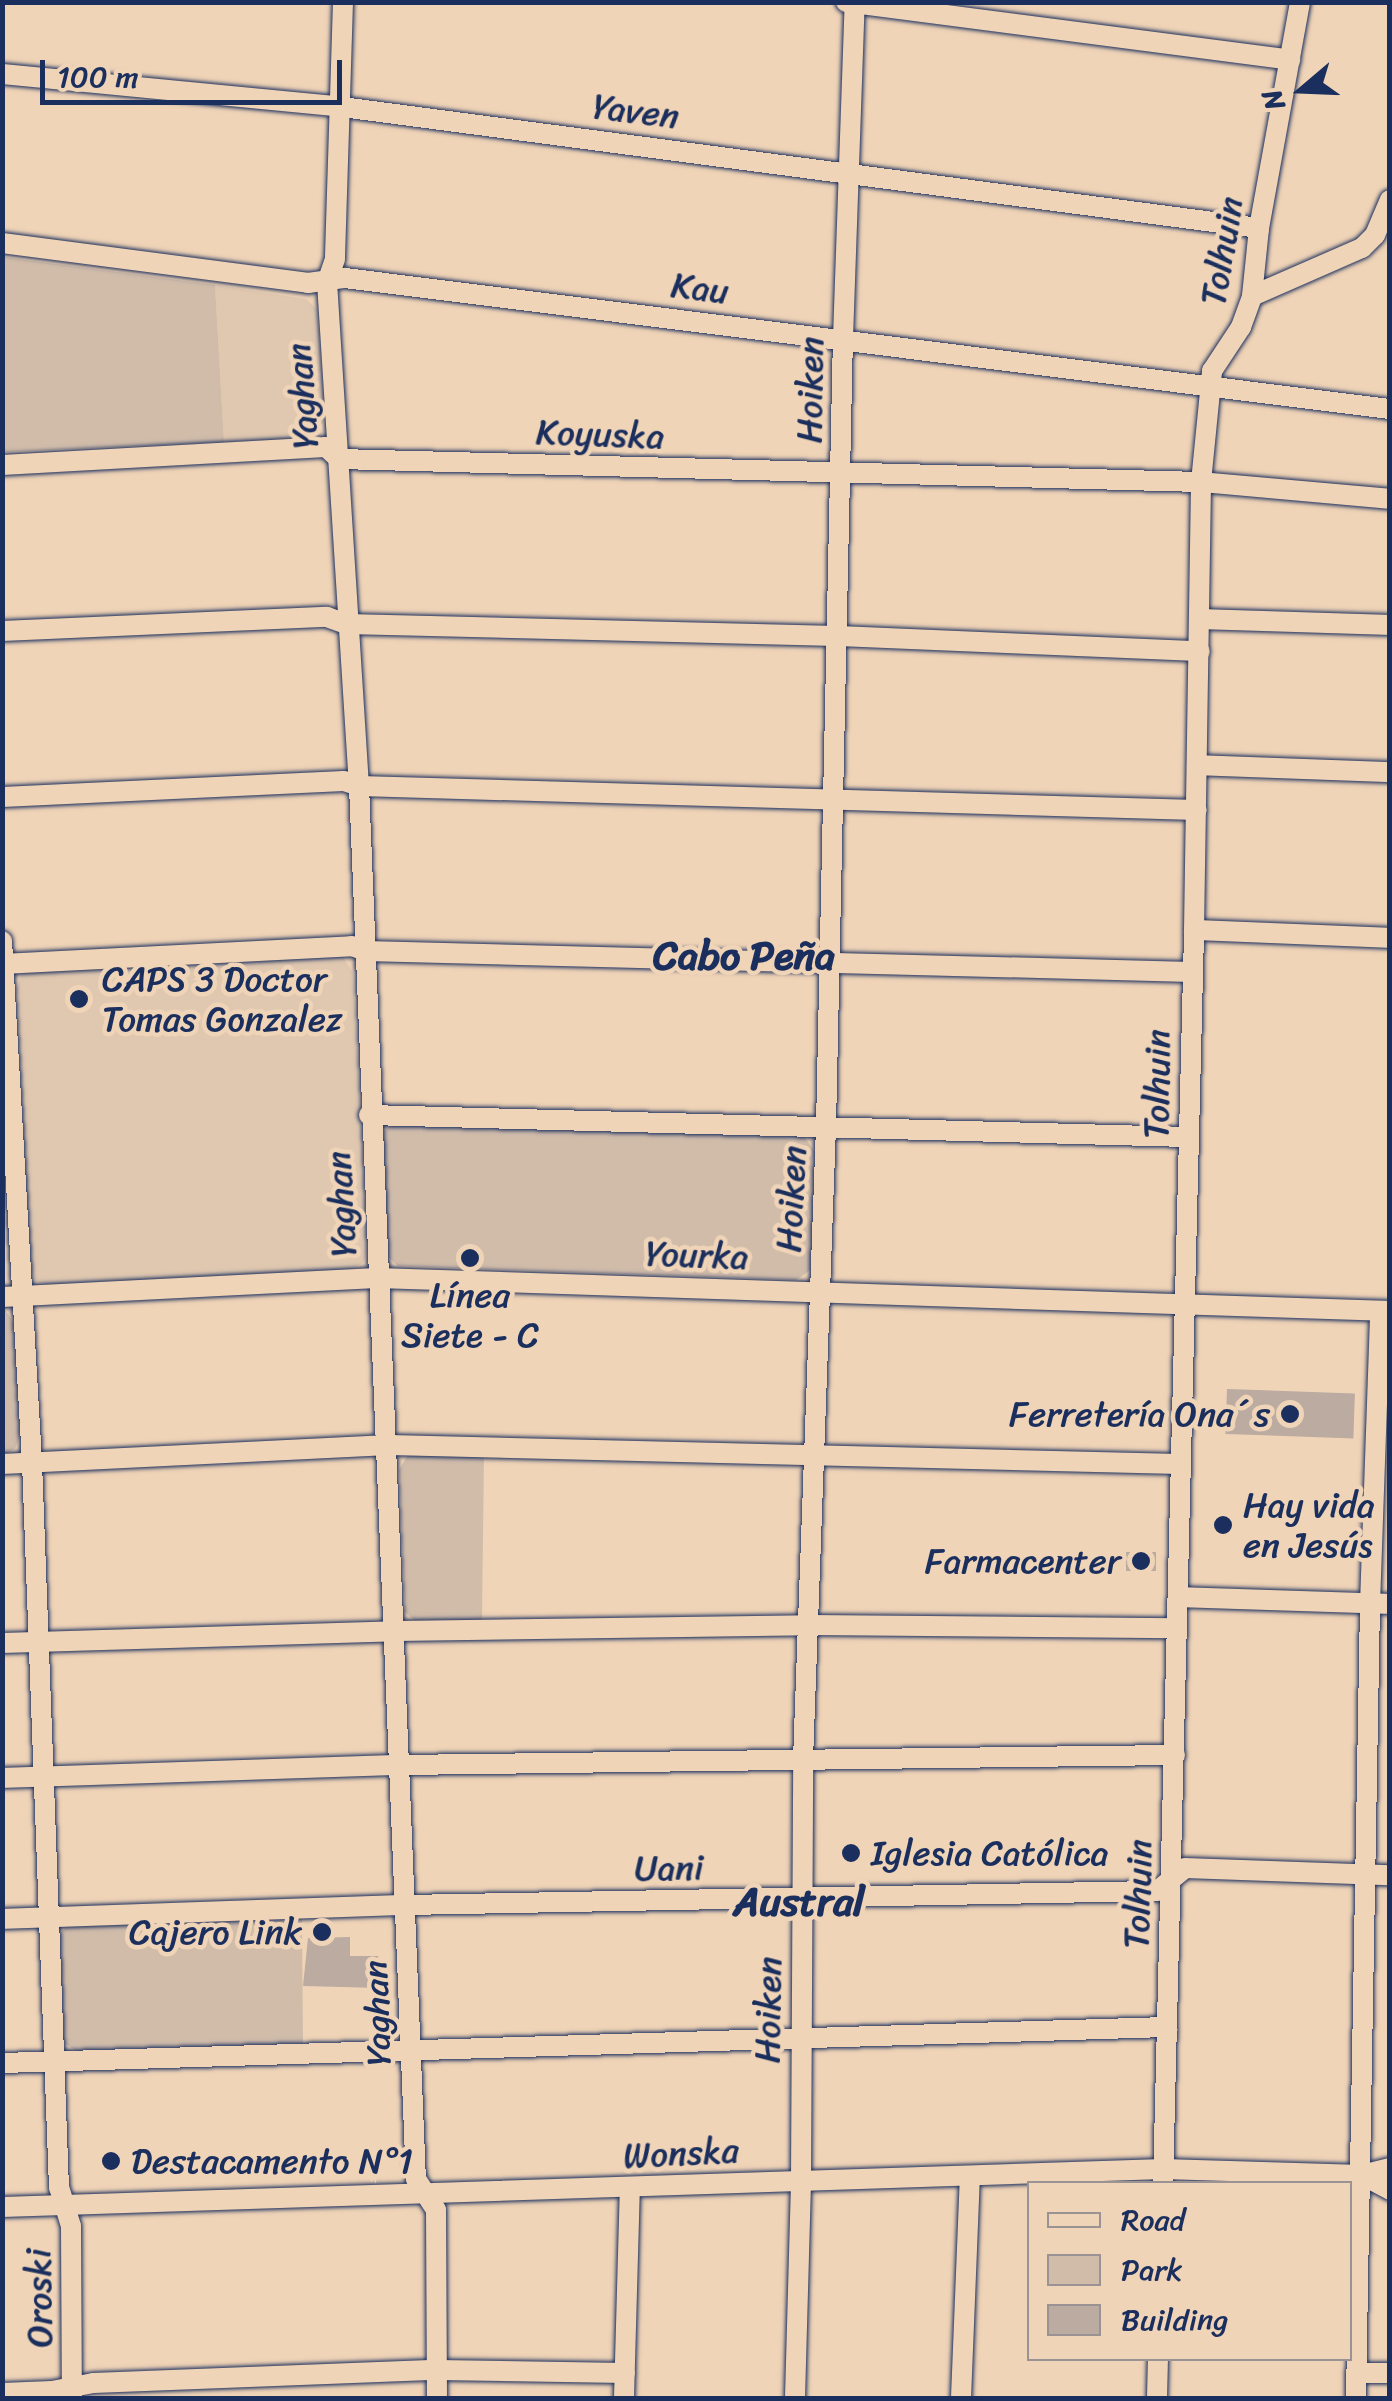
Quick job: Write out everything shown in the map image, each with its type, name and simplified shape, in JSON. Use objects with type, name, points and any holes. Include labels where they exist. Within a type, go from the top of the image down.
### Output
[{"type":"street","name":"Yaghan","points":[[344,2],[335,259],[327,282],[359,786],[369,1115],[389,1445],[416,2180],[436,2210],[438,2398]]},
{"type":"street","points":[[846,2],[1290,60]]},
{"type":"street","name":"Tolhuin","points":[[1163,2176],[1197,810],[1201,482],[1212,371],[1241,327],[1252,296],[1259,228],[1300,2]]},
{"type":"street","name":"Hoiken","points":[[795,2398],[802,2180],[799,2036],[804,1760],[826,1126],[843,338],[855,3]]},
{"type":"street","name":"Yaven","points":[[2,74],[342,107],[849,170],[1259,228]]},
{"type":"street","points":[[1252,296],[1362,248],[1374,236],[1390,200]]},
{"type":"street","name":"Kau","points":[[2,244],[327,282],[344,278],[1390,408]]},
{"type":"street","name":"Koyuska","points":[[2,465],[326,448],[339,459],[1201,482],[1390,499]]},
{"type":"street","points":[[2,631],[327,616],[346,624],[837,636],[1200,652]]},
{"type":"street","points":[[1200,619],[1390,625]]},
{"type":"street","points":[[1197,765],[1390,772]]},
{"type":"street","points":[[2,797],[344,780],[359,786],[1197,810]]},
{"type":"street","points":[[1194,930],[1390,938]]},
{"type":"street","name":"Oroski","points":[[2,941],[13,1296],[32,1462],[58,2186],[71,2226],[72,2392]]},
{"type":"street","points":[[3,963],[352,946],[365,951],[1192,972]]},
{"type":"street","points":[[369,1115],[1188,1137]]},
{"type":"street","name":"Yourka","points":[[13,1296],[377,1278],[1385,1311]]},
{"type":"street","points":[[1356,2398],[1366,1874],[1380,1604],[1385,1311]]},
{"type":"street","points":[[2,1464],[389,1445],[816,1452],[1180,1464]]},
{"type":"street","points":[[1179,1597],[1380,1604]]},
{"type":"street","points":[[2,1643],[396,1630],[810,1625],[1177,1628]]},
{"type":"street","points":[[2,1778],[400,1765],[1175,1755]]},
{"type":"street","name":"Uani","points":[[2,1919],[405,1904],[1157,1890],[1185,1868],[1390,1875]]},
{"type":"street","points":[[2,2063],[1167,2027]]},
{"type":"street","name":"Wonska","points":[[2,2207],[970,2176],[1362,2175],[1390,2168]]},
{"type":"street","name":"Wonska","points":[[1362,2175],[1382,2190],[1390,2190]]},
{"type":"street","points":[[962,2398],[970,2176]]},
{"type":"street","points":[[624,2398],[630,2189]]},
{"type":"street","points":[[1157,2398],[1158,2361]]},
{"type":"street","points":[[2,2392],[72,2392],[437,2370],[625,2373]]},
{"type":"street","points":[[1357,2373],[1390,2374]]},
{"type":"shaded area","points":[[215,285],[306,299],[317,309],[325,419],[313,438],[224,442]]},
{"type":"shaded area","points":[[342,956],[353,972],[367,1250],[363,1263],[350,1269],[49,1286],[36,1281],[30,1269],[17,989],[21,976],[27,972]]},
{"type":"green space","points":[[3,257],[215,285],[224,442],[3,452]]},
{"type":"green space","points":[[392,1123],[803,1135],[815,1152],[812,1269],[796,1280],[398,1266],[388,1257],[383,1133]]},
{"type":"green space","points":[[3,1307],[14,1323],[20,1436],[15,1449],[3,1455]]},
{"type":"green space","points":[[409,1453],[484,1454],[482,1620],[415,1621],[405,1612],[399,1470]]},
{"type":"green space","points":[[302,1919],[303,2045],[78,2052],[61,2041],[57,1937],[66,1927]]},
{"type":"building","name":"Ferretería Ona´s","points":[[1227,1389],[1355,1393],[1353,1438],[1225,1434]]},
{"type":"building","name":"Farmacenter","points":[[1126,1552],[1156,1552],[1156,1571],[1126,1571]]},
{"type":"building","points":[[350,1937],[350,1956],[378,1956],[379,1988],[303,1986],[308,1938]]},
{"type":"place","name":"CAPS 3 Doctor Tomas Gonzalez","points":[[79,999]]},
{"type":"place","name":"Línea Siete - C","points":[[470,1258]]},
{"type":"place","name":"Ferretería Ona´s","points":[[1290,1414]]},
{"type":"place","name":"Hay vida en Jesús","points":[[1223,1525]]},
{"type":"place","name":"Farmacenter","points":[[1141,1561]]},
{"type":"place","name":"Iglesia Católica","points":[[851,1853]]},
{"type":"place","name":"Cajero Link","points":[[322,1932]]},
{"type":"place","name":"Destacamento N°1","points":[[111,2161]]},
{"type":"district","name":"Cabo Peña","points":[[744,956]]},
{"type":"district","name":"Austral","points":[[799,1902]]}]
